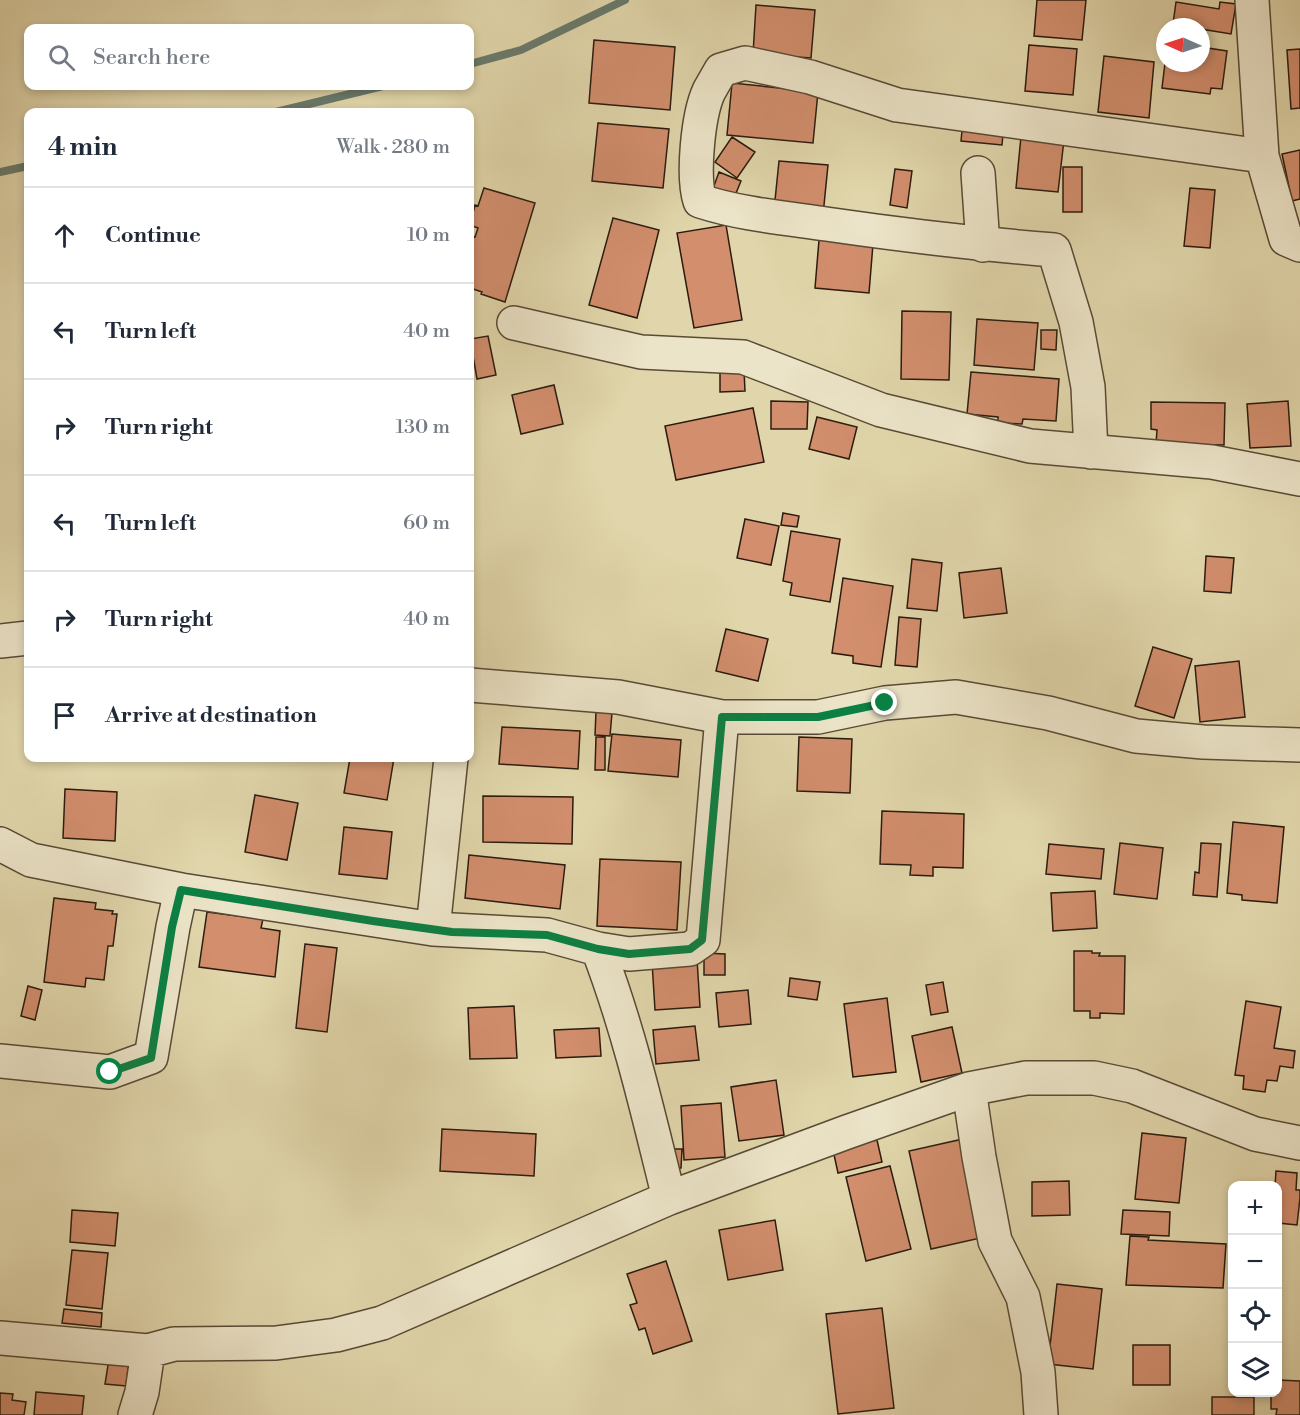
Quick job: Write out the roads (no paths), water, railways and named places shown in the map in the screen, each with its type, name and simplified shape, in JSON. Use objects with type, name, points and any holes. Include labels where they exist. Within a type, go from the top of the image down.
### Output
[{"type":"street","points":[[1252,0],[1262,156],[1286,239],[1300,245]]},
{"type":"street","points":[[1091,452],[1088,387],[1076,322],[1054,250],[983,245],[742,212],[700,201],[695,188],[698,136],[708,92],[721,70],[745,63],[810,77],[897,105],[1262,156]]},
{"type":"street","points":[[978,173],[983,245]]},
{"type":"street","points":[[514,323],[641,352],[743,357],[881,410],[1030,446],[1212,462],[1300,479]]},
{"type":"street","points":[[0,641],[24,638]]},
{"type":"street","points":[[474,685],[618,697],[722,717],[818,717],[885,703],[956,697],[1048,713],[1136,736],[1203,742],[1300,746]]},
{"type":"street","points":[[0,844],[31,860],[181,890],[433,929],[547,935],[598,949],[629,954],[690,949],[702,940],[722,717]]},
{"type":"street","points":[[433,929],[451,762]]},
{"type":"street","points":[[0,1061],[110,1072],[151,1058],[172,927],[181,890]]},
{"type":"street","points":[[598,949],[633,1052],[669,1198]]},
{"type":"street","points":[[0,1338],[148,1351],[174,1344],[276,1343],[336,1335],[382,1323],[669,1198],[969,1089],[1026,1078],[1094,1078],[1132,1086],[1255,1134],[1300,1143]]},
{"type":"street","points":[[969,1089],[995,1241],[1023,1297],[1038,1372],[1041,1415]]},
{"type":"street","points":[[135,1415],[142,1392],[148,1351]]},
{"type":"waterway","points":[[474,63],[521,50],[625,0]]},
{"type":"waterway","points":[[292,108],[367,90]]},
{"type":"waterway","points":[[0,172],[24,167]]}]
